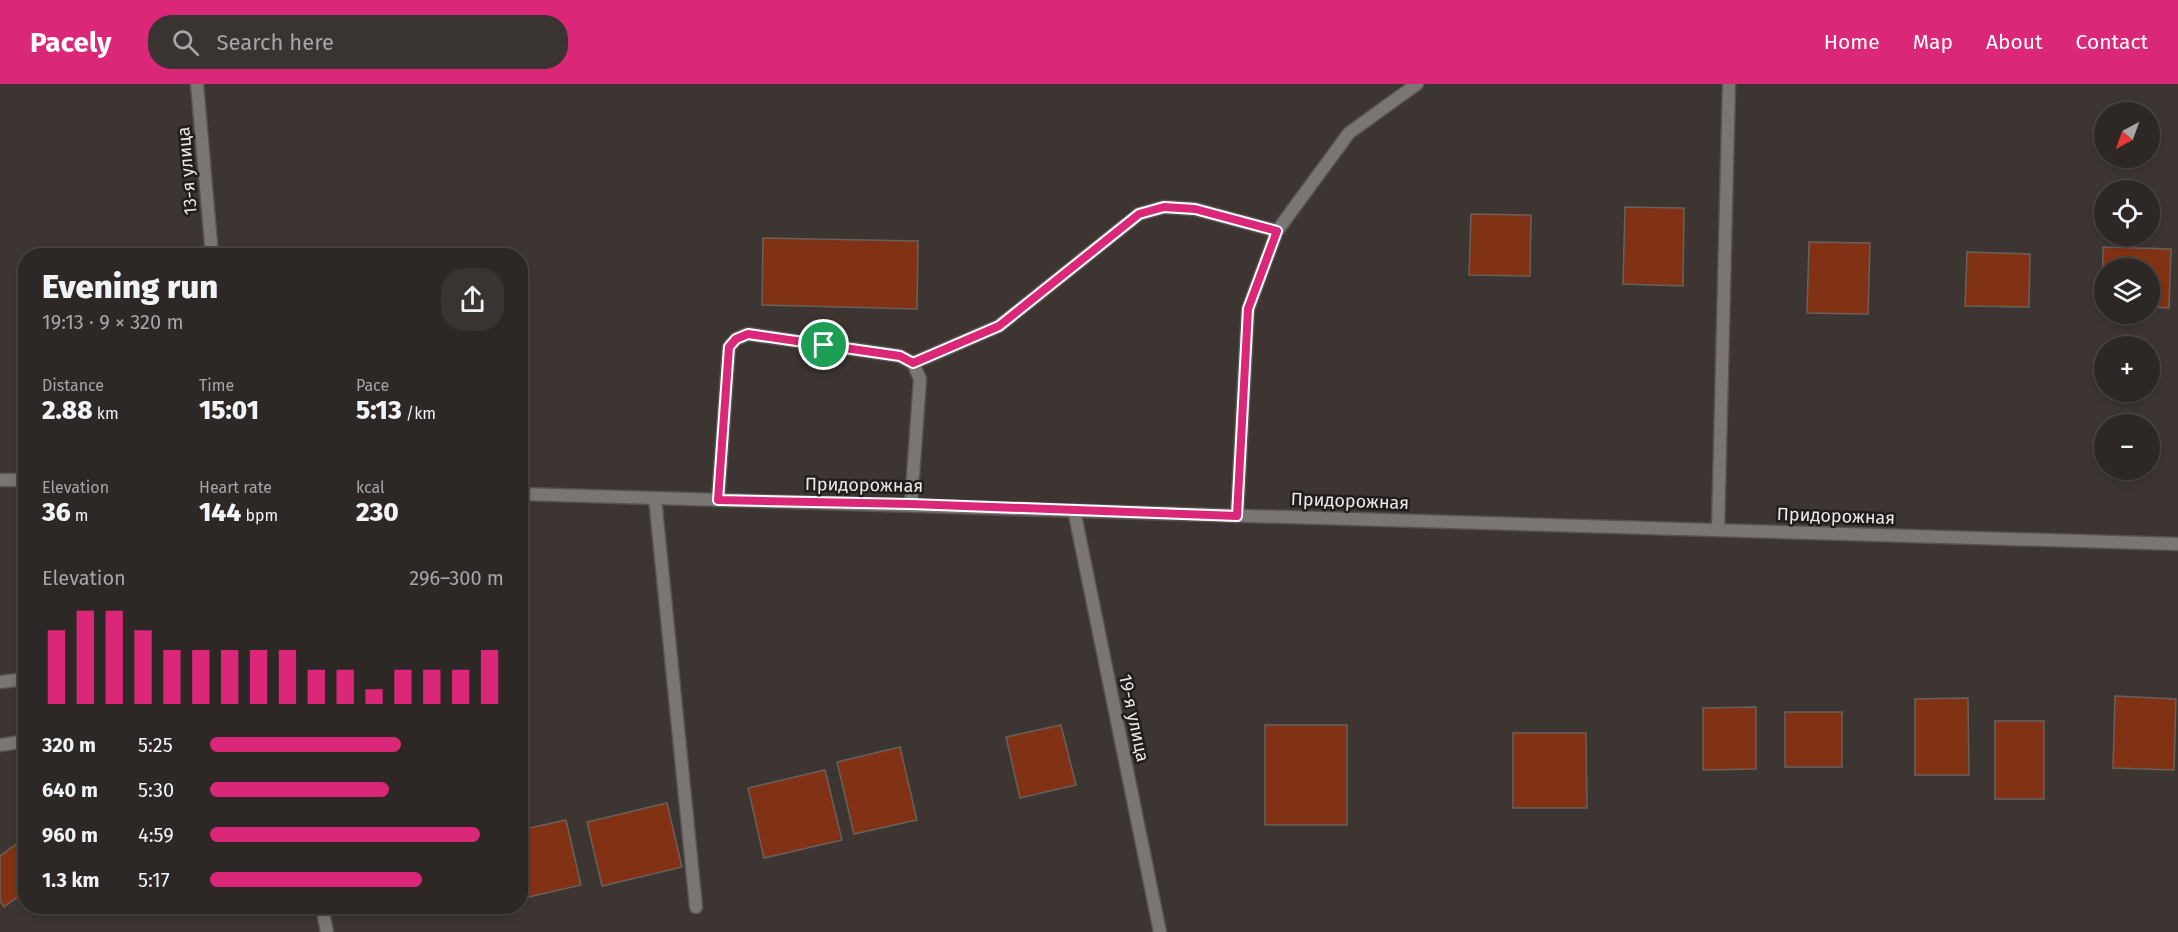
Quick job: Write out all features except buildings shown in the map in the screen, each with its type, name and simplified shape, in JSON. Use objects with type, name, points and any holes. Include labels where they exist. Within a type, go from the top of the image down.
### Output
[{"type":"street","name":"13-я улица","points":[[197,84],[211,248]]},
{"type":"street","points":[[1237,516],[1248,309],[1277,231],[1349,133],[1417,84]]},
{"type":"street","points":[[1718,530],[1729,84]]},
{"type":"street","points":[[913,363],[999,326],[1139,214],[1164,207],[1195,209],[1277,231]]},
{"type":"street","points":[[718,500],[729,347],[736,339],[748,334],[900,356],[913,363],[920,380],[911,504]]},
{"type":"street","points":[[0,480],[18,480]]},
{"type":"street","name":"Придорожная","points":[[528,494],[2178,544]]},
{"type":"street","points":[[655,498],[696,908]]},
{"type":"street","name":"19-я улица","points":[[1074,510],[1160,932]]},
{"type":"street","points":[[0,682],[18,680]]},
{"type":"street","points":[[0,745],[18,742]]},
{"type":"street","points":[[324,914],[327,932]]},
{"type":"route","points":[[1164,207],[1195,209],[1277,231],[1248,309],[1237,516],[911,504],[718,500],[729,347],[736,339],[748,334],[824,345],[900,356],[913,363],[951,348],[999,326],[1139,214],[1164,207]]}]
